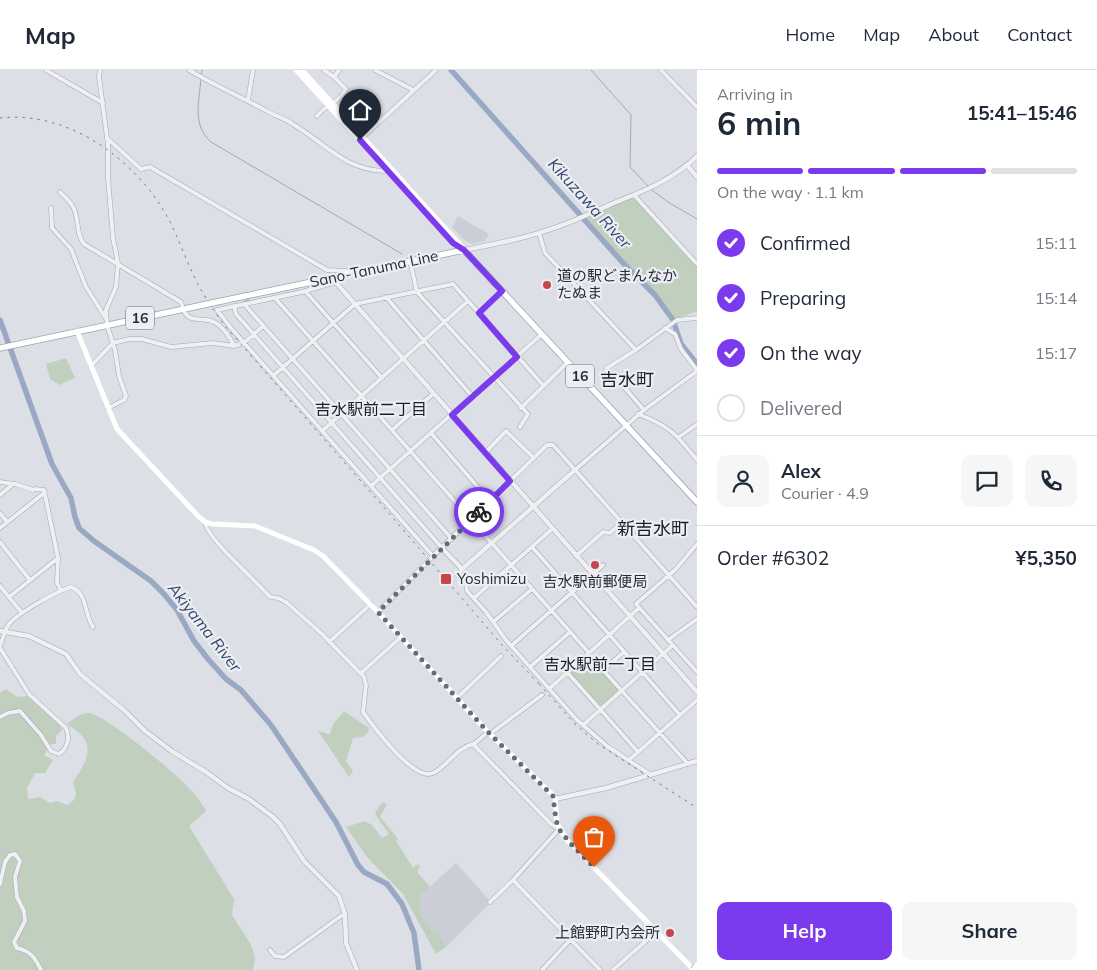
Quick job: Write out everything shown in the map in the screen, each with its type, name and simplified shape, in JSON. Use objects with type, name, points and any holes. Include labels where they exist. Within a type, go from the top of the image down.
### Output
[{"type":"highway","points":[[694,970],[697,966]]},
{"type":"main road","points":[[296,70],[330,104]]},
{"type":"main road","points":[[302,70],[453,243],[464,250]]},
{"type":"main road","name":"Sano-Tanuma Line","points":[[107,322],[334,280],[349,274],[464,250]]},
{"type":"main road","name":"16","points":[[464,250],[697,502]]},
{"type":"main road","name":"16","points":[[0,348],[77,331],[107,322]]},
{"type":"main road","points":[[77,331],[120,433],[205,522],[215,525],[255,526],[314,550],[323,556],[371,604],[489,733],[552,794],[555,799],[556,820],[559,829],[569,842],[694,970]]},
{"type":"street","points":[[46,70],[103,103]]},
{"type":"street","points":[[100,70],[99,77],[107,138],[113,238],[118,263],[116,287],[106,310],[119,376],[126,396],[124,400],[108,408]]},
{"type":"street","points":[[189,70],[268,112],[291,122],[330,152],[350,162],[372,171],[385,171],[388,168]]},
{"type":"street","points":[[248,100],[253,70]]},
{"type":"street","points":[[317,116],[341,97],[346,89],[324,70]]},
{"type":"street","points":[[334,77],[340,70]]},
{"type":"street","points":[[375,70],[413,90]]},
{"type":"street","points":[[361,139],[436,70]]},
{"type":"street","points":[[661,70],[697,107]]},
{"type":"street","points":[[107,138],[141,169],[144,170],[150,167],[327,270],[346,270],[349,274]]},
{"type":"street","points":[[464,250],[558,227],[667,179],[687,166],[697,156]]},
{"type":"street","points":[[687,166],[697,177]]},
{"type":"street","points":[[60,192],[73,207],[77,216],[79,238],[81,241],[181,302],[182,305]]},
{"type":"street","points":[[634,195],[697,263]]},
{"type":"street","points":[[51,208],[52,228],[71,248],[86,287],[107,322]]},
{"type":"street","points":[[539,233],[545,253],[636,350]]},
{"type":"street","points":[[410,261],[417,292],[493,378],[528,414],[520,428]]},
{"type":"street","points":[[433,556],[217,310],[305,292],[334,280],[697,692]]},
{"type":"street","points":[[273,376],[355,304],[453,284],[543,386]]},
{"type":"street","points":[[479,313],[502,291]]},
{"type":"street","points":[[305,292],[382,378]]},
{"type":"street","points":[[386,297],[472,396]]},
{"type":"street","points":[[275,298],[589,653]]},
{"type":"street","points":[[322,431],[468,301]]},
{"type":"street","points":[[246,303],[263,326],[452,539]]},
{"type":"street","points":[[234,306],[236,314],[462,569]]},
{"type":"street","points":[[185,313],[190,318],[216,323],[234,346]]},
{"type":"street","points":[[644,410],[620,381],[606,370],[677,320],[697,318]]},
{"type":"street","points":[[91,366],[113,343],[135,338],[170,347],[214,343],[234,346],[244,343],[263,326]]},
{"type":"street","points":[[651,775],[607,746],[583,725],[511,646],[467,591],[466,584],[459,576],[462,569],[638,414],[697,370],[681,349],[675,334],[665,328]]},
{"type":"street","points":[[370,486],[542,334]]},
{"type":"street","points":[[521,408],[567,363]]},
{"type":"street","points":[[392,430],[433,394]]},
{"type":"street","points":[[638,414],[662,424],[679,437],[696,457]]},
{"type":"street","points":[[679,437],[697,424]]},
{"type":"street","points":[[485,453],[506,431],[534,458]]},
{"type":"street","points":[[431,433],[490,501]]},
{"type":"street","points":[[378,612],[547,445],[555,447],[697,607]]},
{"type":"street","points":[[0,482],[33,490],[43,489],[58,558],[57,582],[61,591]]},
{"type":"street","points":[[0,495],[12,484]]},
{"type":"street","points":[[0,528],[44,493]]},
{"type":"street","points":[[0,513],[8,522]]},
{"type":"street","points":[[205,522],[206,527],[215,538],[270,597],[286,602],[361,673],[366,685],[363,712],[383,738],[419,773],[424,775],[431,774],[464,747],[474,744],[542,695]]},
{"type":"street","points":[[576,556],[603,532],[610,533],[622,522]]},
{"type":"street","points":[[474,598],[552,529]]},
{"type":"street","points":[[0,542],[30,580]]},
{"type":"street","points":[[697,544],[669,576],[636,604],[697,672]]},
{"type":"street","points":[[532,547],[680,715]]},
{"type":"street","points":[[9,597],[58,558]]},
{"type":"street","points":[[511,646],[603,565]]},
{"type":"street","points":[[0,586],[22,613]]},
{"type":"street","points":[[0,717],[8,713],[20,711],[36,729],[51,751],[59,754],[66,747],[68,734],[66,728],[29,694],[0,647],[2,632],[22,613],[70,587],[77,590],[85,603],[93,627]]},
{"type":"street","points":[[493,622],[532,588]]},
{"type":"street","points":[[329,642],[371,604]]},
{"type":"street","points":[[549,689],[640,608]]},
{"type":"street","points":[[668,640],[697,619]]},
{"type":"street","points":[[2,632],[29,636],[66,654],[80,674],[152,736],[173,752],[228,788],[249,799],[273,817],[280,824],[304,860],[339,896],[345,915],[346,944],[356,970]]},
{"type":"street","points":[[530,667],[570,632]]},
{"type":"street","points":[[361,673],[401,637]]},
{"type":"street","points":[[583,725],[673,645]]},
{"type":"street","points":[[624,652],[604,670],[688,764]]},
{"type":"street","points":[[457,698],[501,656]]},
{"type":"street","points":[[567,672],[638,752]]},
{"type":"street","points":[[629,760],[697,700]]},
{"type":"street","points":[[474,744],[552,825],[559,829],[513,880],[490,902]]},
{"type":"street","points":[[555,799],[651,775],[697,761]]},
{"type":"street","points":[[0,884],[10,854],[16,854],[20,861],[15,877],[17,897],[24,911],[25,922],[14,942],[18,948],[26,950],[32,955],[42,970]]},
{"type":"street","points":[[513,880],[600,970]]},
{"type":"street","points":[[270,950],[275,956],[284,957],[345,915]]},
{"type":"street","points":[[614,970],[656,932]]},
{"type":"street","points":[[542,970],[570,940]]},
{"type":"shaded area","points":[[458,216],[489,234],[485,241],[472,244],[464,240],[452,227]]},
{"type":"shaded area","points":[[456,863],[489,900],[487,902],[488,905],[446,947],[438,932],[431,931],[420,912],[421,895]]},
{"type":"green space","points":[[634,195],[697,263],[697,311],[673,320],[666,308],[608,244],[585,215]]},
{"type":"green space","points":[[66,358],[75,378],[59,385],[50,379],[46,364]]},
{"type":"green space","points":[[588,657],[619,691],[601,706],[571,674],[571,671]]},
{"type":"green space","points":[[4,690],[18,697],[27,696],[59,723],[62,730],[56,736],[56,744],[51,744],[44,755],[53,760],[45,773],[35,773],[27,788],[28,799],[40,797],[50,803],[57,801],[67,805],[74,800],[76,794],[73,782],[83,766],[88,749],[83,737],[67,724],[84,713],[95,715],[122,732],[180,779],[192,792],[206,811],[189,826],[234,899],[232,915],[250,943],[255,957],[253,970],[0,970],[0,693]]},
{"type":"green space","points":[[344,711],[369,728],[367,734],[353,738],[346,761],[353,771],[349,777],[318,731],[330,734],[333,724]]},
{"type":"green space","points":[[384,802],[387,805],[380,816],[381,818],[398,839],[396,841],[413,868],[418,864],[420,867],[417,872],[430,887],[421,895],[420,912],[431,931],[438,932],[446,947],[436,954],[403,894],[367,857],[346,827],[365,821],[372,825],[382,838],[389,834],[375,814],[379,806]]},
{"type":"waterway","points":[[201,75],[202,70]]},
{"type":"waterway","name":"Kikuzawa River","points":[[451,70],[623,263],[655,295],[673,320],[681,344],[697,364]]},
{"type":"waterway","points":[[591,70],[631,115],[630,167],[649,187]]},
{"type":"waterway","points":[[201,79],[198,105],[199,121],[201,128],[211,142],[402,254]]},
{"type":"waterway","points":[[652,190],[697,219]]},
{"type":"waterway","name":"Akiyama River","points":[[0,320],[52,464],[71,498],[79,528],[94,541],[151,581],[164,594],[177,610],[194,641],[208,659],[226,679],[241,690],[271,725],[336,822],[358,865],[364,872],[387,884],[402,904],[414,933],[419,970]]},
{"type":"tunnel","points":[[247,302],[248,291]]},
{"type":"railway","points":[[0,118],[26,118],[51,122],[76,131],[99,144],[139,178],[156,198],[169,220],[199,287],[226,327],[502,645],[542,687]]},
{"type":"railway","points":[[539,684],[575,724],[598,744],[697,808]]},
{"type":"way so far","points":[[479,512],[378,612],[488,732],[553,796],[559,829],[594,867]]},
{"type":"place","name":"道の駅どまんなか たぬま","points":[[547,285]]},
{"type":"place","name":"吉水駅前郵便局","points":[[595,565]]},
{"type":"place","name":"Yoshimizu","points":[[446,579]]},
{"type":"place","name":"上館野町内会所","points":[[670,933]]},
{"type":"district","name":"吉水町","points":[[627,380]]},
{"type":"district","name":"吉水駅前二丁目","points":[[371,409]]},
{"type":"district","name":"新吉水町","points":[[653,529]]},
{"type":"district","name":"吉水駅前一丁目","points":[[600,664]]},
{"type":"route","points":[[360,140],[453,243],[464,250],[502,291],[479,313],[517,357],[452,415],[510,481],[479,512]]}]
